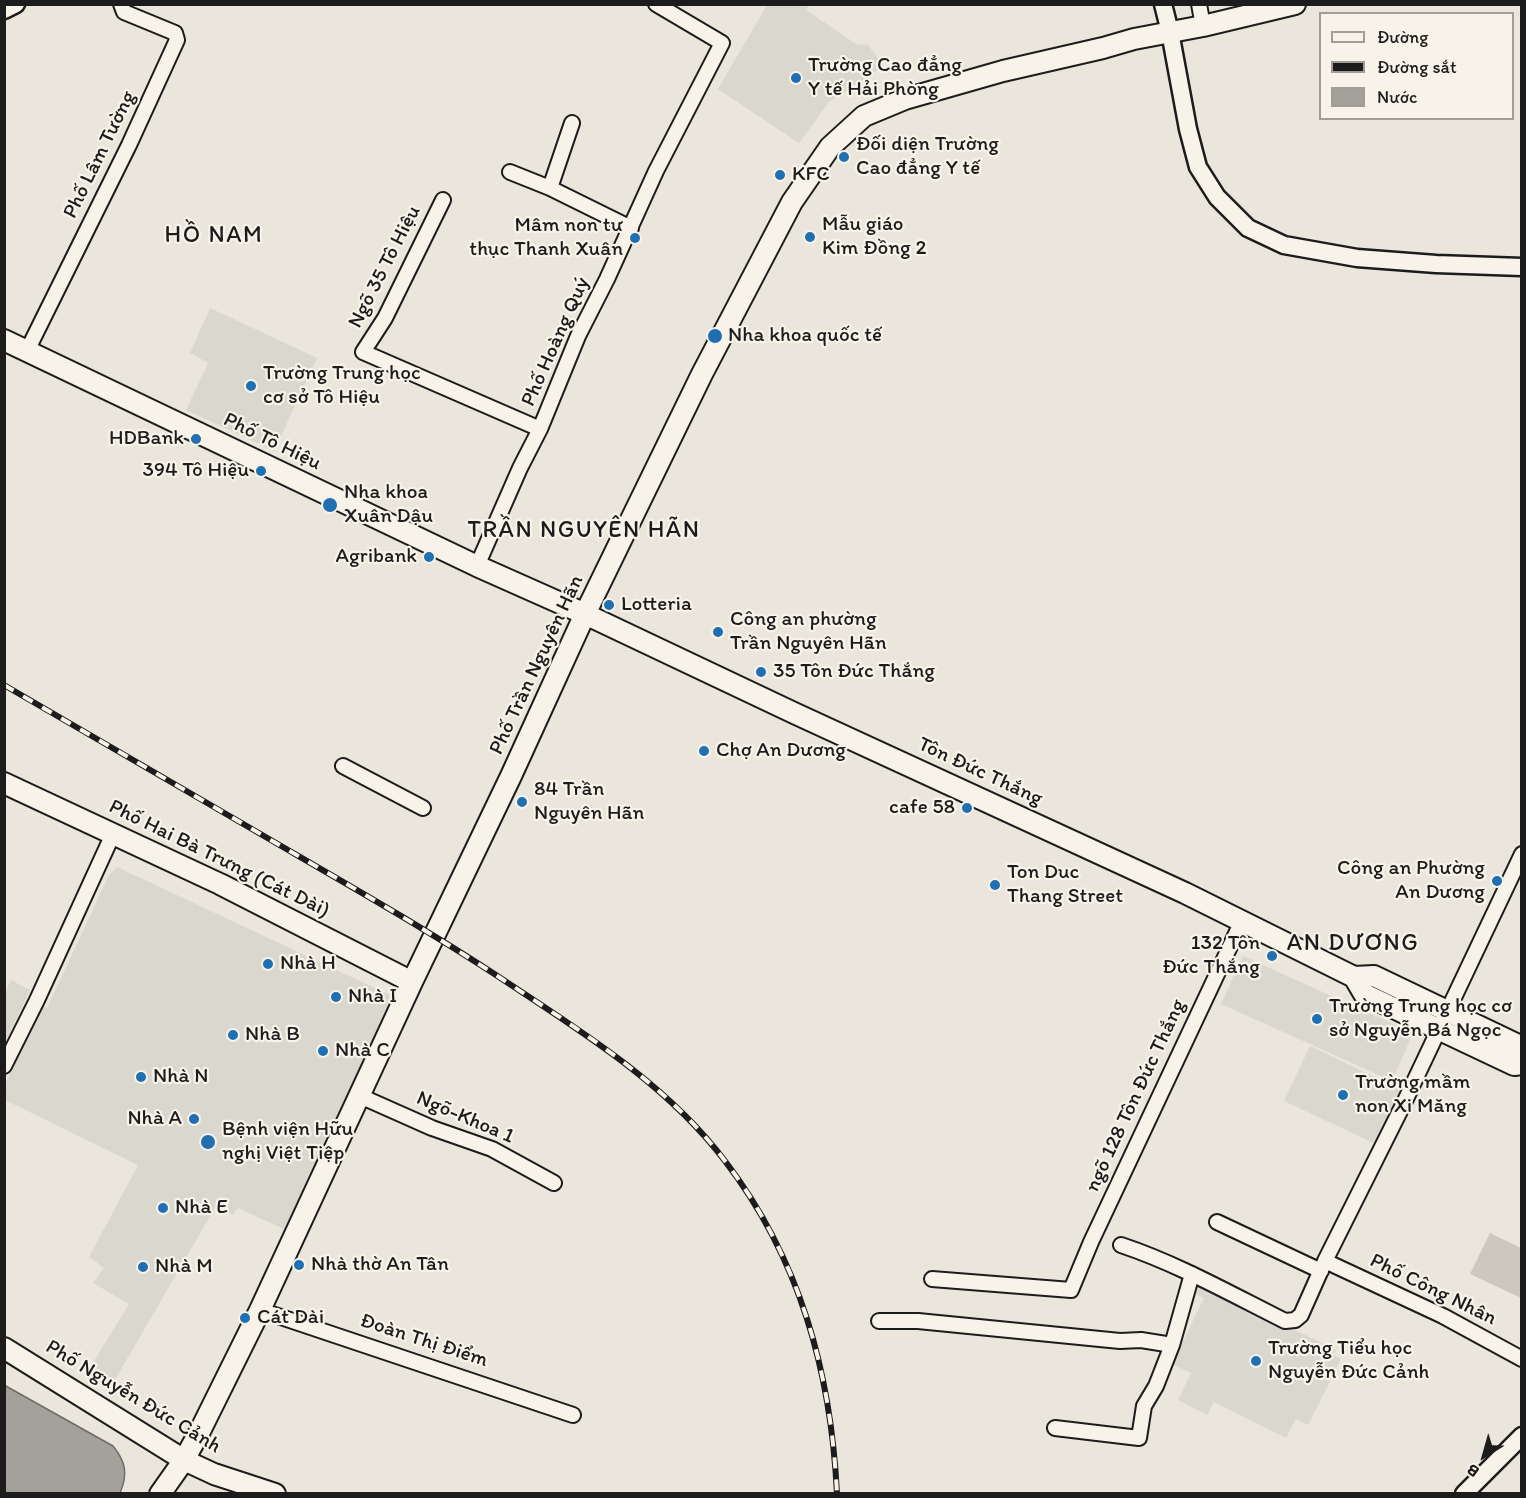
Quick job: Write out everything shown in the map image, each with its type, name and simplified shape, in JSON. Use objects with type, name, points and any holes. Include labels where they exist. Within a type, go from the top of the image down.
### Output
[{"type":"main road","name":"Phố Trần Nguyên Hãn","points":[[160,1494],[184,1460],[260,1310],[585,614],[702,374],[792,202],[830,147],[864,116],[905,99],[1003,71],[1295,4]]},
{"type":"main road","name":"Phố Tô Hiệu","points":[[4,340],[477,566],[585,614]]},
{"type":"main road","name":"Tôn Đức Thắng","points":[[585,614],[1242,921],[1354,976],[1374,976],[1521,1047]]},
{"type":"main road","name":"Phố Hai Bà Trưng (Cát Dài)","points":[[4,783],[220,884],[412,982]]},
{"type":"main road","name":"Tôn Đức Thắng","points":[[1354,976],[1364,994],[1514,1065],[1521,1064]]},
{"type":"main road","name":"Phố Nguyễn Đức Cảnh","points":[[4,1348],[184,1460],[214,1474],[275,1494]]},
{"type":"street","points":[[4,10],[16,4]]},
{"type":"street","name":"Phố Lâm Tường","points":[[27,351],[129,145],[177,40],[176,33],[124,12],[121,4]]},
{"type":"street","name":"Phố Hoàng Quý","points":[[477,566],[520,468],[540,429],[578,336],[656,171],[722,43],[656,4]]},
{"type":"street","points":[[1163,4],[1198,167],[1217,197],[1248,228],[1284,245],[1357,258],[1521,267]]},
{"type":"street","points":[[1199,4],[1203,26]]},
{"type":"street","points":[[550,188],[572,123]]},
{"type":"street","points":[[510,172],[550,188],[631,228]]},
{"type":"street","name":"Ngõ 35 Tô Hiệu","points":[[443,200],[385,318],[363,352],[540,429]]},
{"type":"street","points":[[343,766],[423,807]]},
{"type":"street","points":[[4,1066],[37,1000],[113,834]]},
{"type":"street","points":[[1120,1245],[1148,1254],[1192,1274],[1285,1321],[1295,1320],[1301,1315],[1521,854]]},
{"type":"street","name":"ngõ 128 Tôn Đức Thắng","points":[[932,1279],[1071,1290],[1091,1242],[1242,921]]},
{"type":"street","name":"Ngõ-Khoa 1","points":[[360,1096],[432,1128],[492,1149],[554,1183]]},
{"type":"street","name":"Phố Công Nhân","points":[[1217,1222],[1443,1316],[1521,1359]]},
{"type":"street","points":[[1055,1428],[1139,1438],[1144,1406],[1156,1386],[1172,1345],[1192,1274]]},
{"type":"street","name":"Đoàn Thị Điểm","points":[[260,1310],[573,1414]]},
{"type":"street","points":[[879,1321],[918,1321],[1120,1341],[1141,1340],[1172,1345]]},
{"type":"street","points":[[1464,1494],[1521,1436]]},
{"type":"shaded area","name":"Trường Cao đẳng Y tế Hải Phòng","points":[[767,5],[809,5],[806,10],[856,44],[868,45],[884,66],[829,102],[799,143],[718,89]]},
{"type":"shaded area","name":"Trường Trung học cơ sở Tô Hiệu","points":[[210,308],[317,358],[274,451],[186,410],[208,363],[190,353]]},
{"type":"shaded area","name":"Bệnh viện Hữu nghị Việt Tiệp","points":[[117,867],[394,997],[284,1229],[238,1208],[233,1215],[216,1206],[112,1385],[88,1371],[129,1304],[93,1283],[104,1268],[89,1257],[138,1165],[5,1100],[4,1087],[42,1006],[47,1008],[109,875]]},
{"type":"shaded area","name":"Trường Trung học cơ sở Nguyễn Bá Ngọc","points":[[1243,956],[1413,1033],[1392,1081],[1221,1004]]},
{"type":"shaded area","points":[[11,980],[30,990],[5,1043],[5,993]]},
{"type":"shaded area","name":"Trường mầm non Xi Măng","points":[[1310,1046],[1402,1090],[1376,1144],[1284,1101]]},
{"type":"shaded area","points":[[1490,1233],[1521,1248],[1521,1298],[1470,1274]]},
{"type":"shaded area","name":"Trường Tiểu học Nguyễn Đức Cảnh","points":[[1201,1284],[1336,1350],[1333,1355],[1341,1359],[1308,1425],[1296,1419],[1286,1438],[1214,1402],[1207,1415],[1178,1400],[1191,1373],[1172,1364],[1204,1298],[1196,1294]]},
{"type":"water","points":[[4,1385],[113,1446],[121,1457],[125,1474],[120,1493],[5,1493]]},
{"type":"railway","points":[[4,685],[362,893],[474,961],[622,1061],[677,1108],[702,1133],[751,1198],[792,1277],[807,1318],[828,1404],[837,1494]]},
{"type":"place","name":"Trường Cao đẳng Y tế Hải Phòng","points":[[796,78]]},
{"type":"place","name":"Đối diện Trường Cao đẳng Y tế","points":[[844,157]]},
{"type":"place","name":"KFC","points":[[780,175]]},
{"type":"place","name":"Mẫu giáo Kim Đồng 2","points":[[810,237]]},
{"type":"place","name":"Mâm non tư thục Thanh Xuân","points":[[635,238]]},
{"type":"place","name":"Nha khoa quốc tế","points":[[715,336]]},
{"type":"place","name":"Trường Trung học cơ sở Tô Hiệu","points":[[251,386]]},
{"type":"place","name":"HDBank","points":[[196,439]]},
{"type":"place","name":"394 Tô Hiệu","points":[[261,471]]},
{"type":"place","name":"Nha khoa Xuân Dậu","points":[[330,505]]},
{"type":"place","name":"Agribank","points":[[429,557]]},
{"type":"place","name":"Lotteria","points":[[609,605]]},
{"type":"place","name":"Công an phường Trần Nguyên Hãn","points":[[718,632]]},
{"type":"place","name":"35 Tôn Đức Thắng","points":[[761,672]]},
{"type":"place","name":"Chợ An Dương","points":[[704,751]]},
{"type":"place","name":"84 Trần Nguyên Hãn","points":[[522,802]]},
{"type":"place","name":"cafe 58","points":[[967,808]]},
{"type":"place","name":"Công an Phường An Dương","points":[[1497,881]]},
{"type":"place","name":"Ton Duc Thang Street","points":[[995,885]]},
{"type":"place","name":"132 Tôn Đức Thắng","points":[[1272,956]]},
{"type":"place","name":"Nhà H","points":[[268,964]]},
{"type":"place","name":"Nhà I","points":[[336,997]]},
{"type":"place","name":"Trường Trung học cơ sở Nguyễn Bá Ngọc","points":[[1317,1019]]},
{"type":"place","name":"Nhà B","points":[[233,1035]]},
{"type":"place","name":"Nhà C","points":[[323,1051]]},
{"type":"place","name":"Nhà N","points":[[141,1077]]},
{"type":"place","name":"Trường mầm non Xi Măng","points":[[1343,1095]]},
{"type":"place","name":"Nhà A","points":[[194,1119]]},
{"type":"place","name":"Bệnh viện Hữu nghị Việt Tiệp","points":[[208,1142]]},
{"type":"place","name":"Nhà E","points":[[163,1208]]},
{"type":"place","name":"Nhà thờ An Tân","points":[[299,1265]]},
{"type":"place","name":"Nhà M","points":[[143,1267]]},
{"type":"place","name":"Cát Dài","points":[[245,1318]]},
{"type":"place","name":"Trường Tiểu học Nguyễn Đức Cảnh","points":[[1256,1361]]},
{"type":"district","name":"HỒ NAM","points":[[214,236]]},
{"type":"district","name":"TRẦN NGUYÊN HÃN","points":[[584,531]]},
{"type":"district","name":"AN DƯƠNG","points":[[1353,944]]}]
